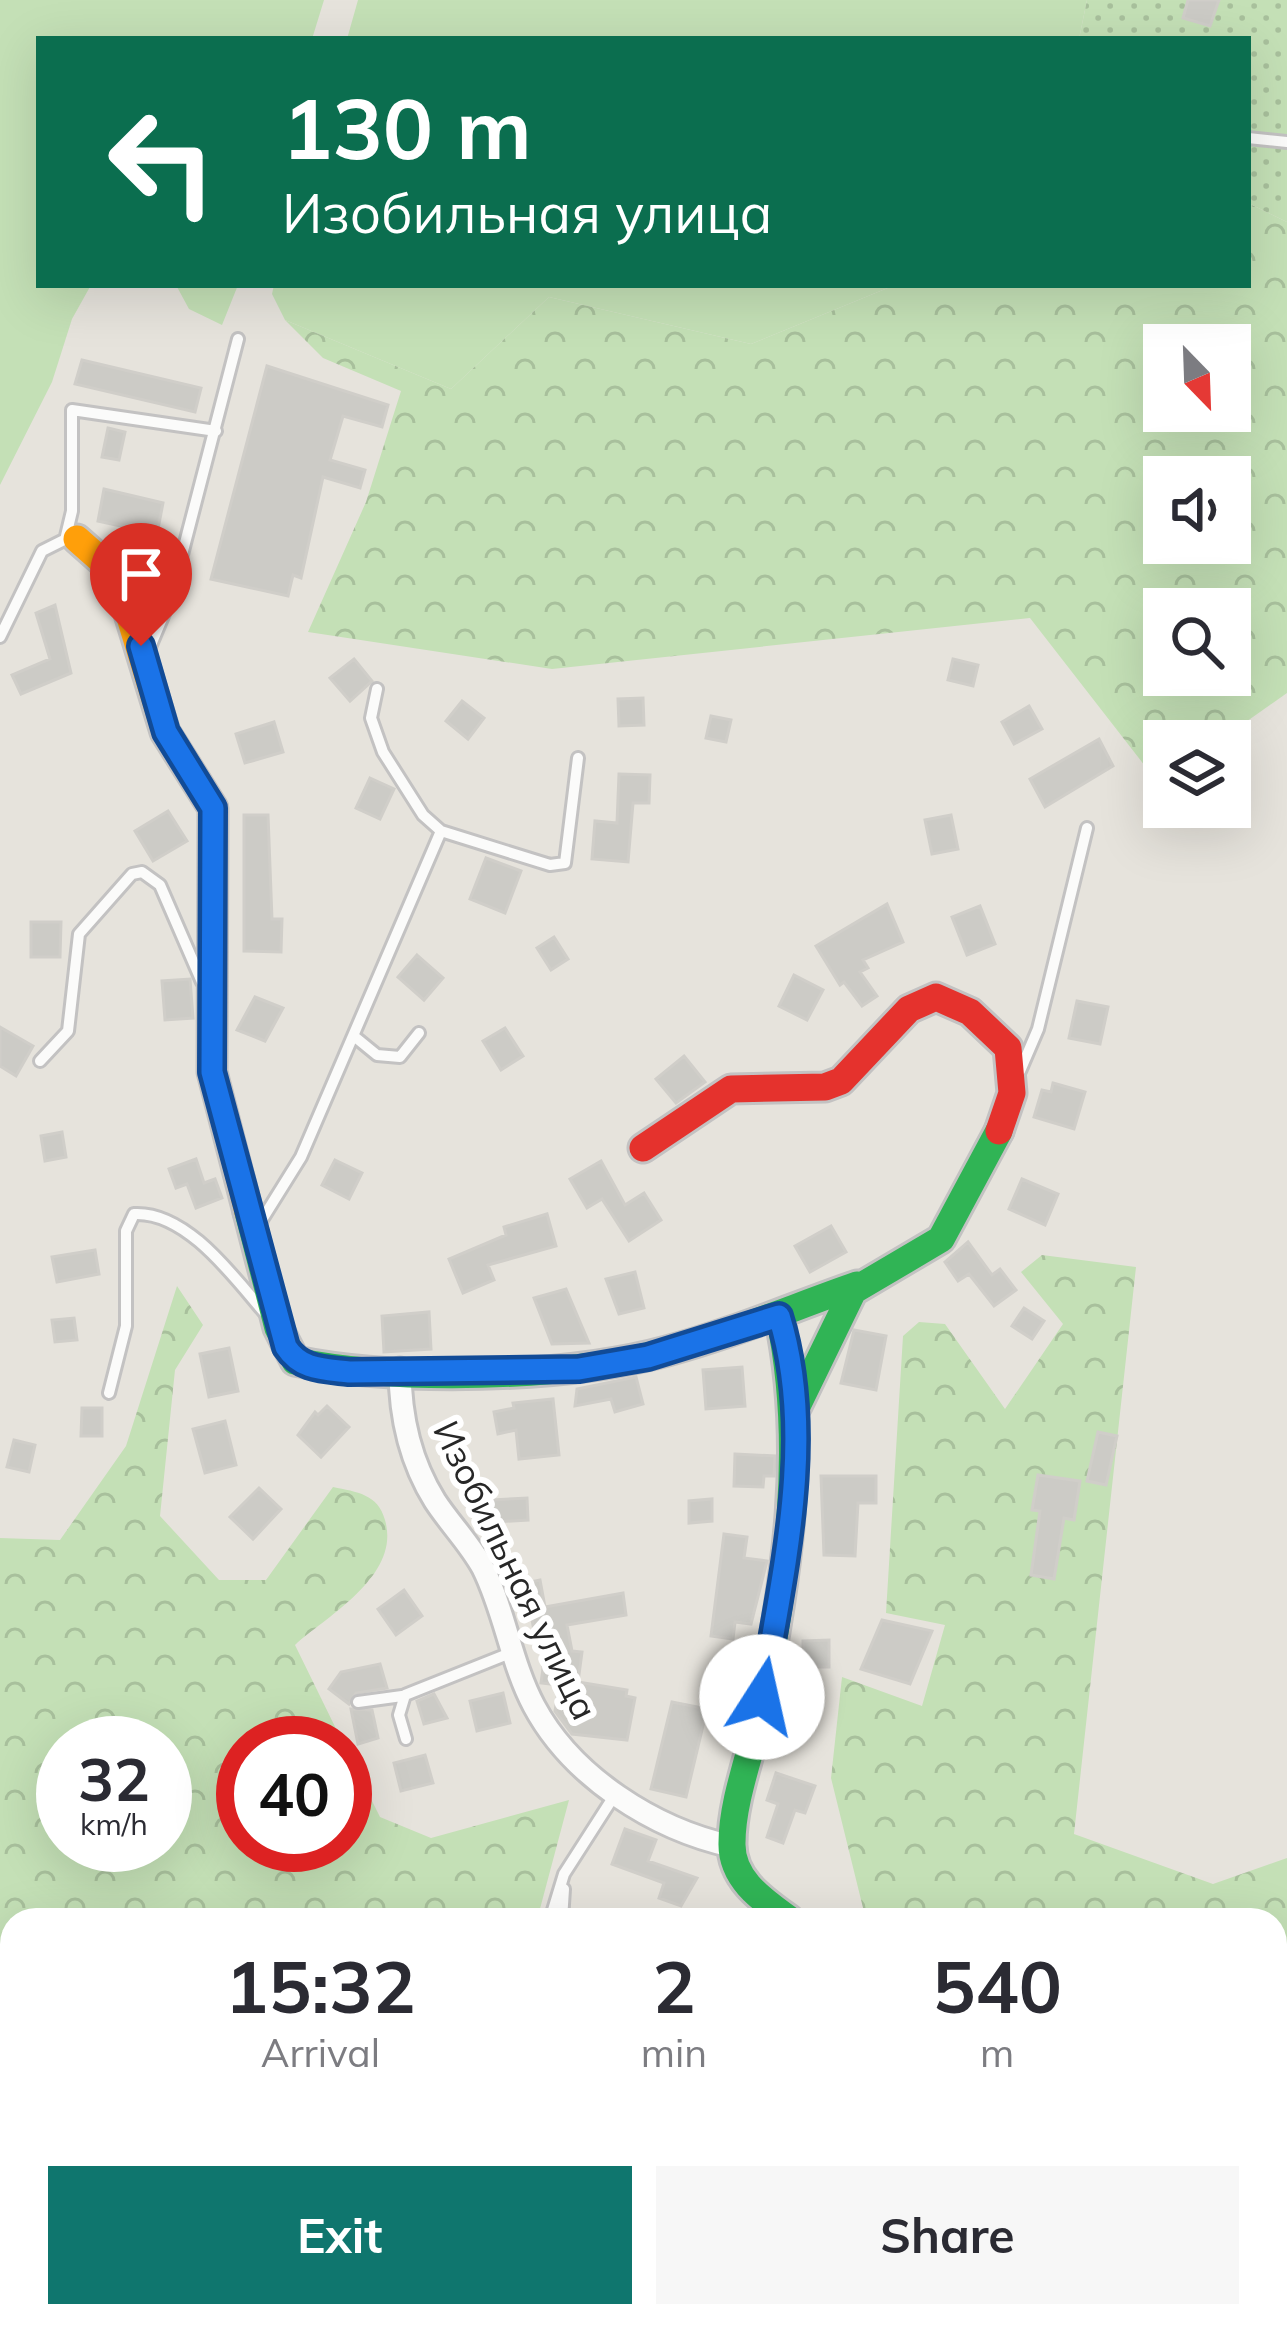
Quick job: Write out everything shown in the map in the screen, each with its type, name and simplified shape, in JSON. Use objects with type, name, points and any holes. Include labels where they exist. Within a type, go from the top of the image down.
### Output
[{"type":"street","points":[[71,538],[103,562],[122,591],[166,732],[213,808],[212,1072],[278,1328]]},
{"type":"street","points":[[643,1148],[731,1089],[824,1087],[841,1081],[909,1009],[936,998],[991,1022],[1012,1049],[1016,1079]]},
{"type":"street","name":"Изобильная улица","points":[[278,1328],[295,1361],[314,1368],[579,1369],[648,1357],[779,1316],[914,1260],[947,1231],[993,1148],[1016,1079]]},
{"type":"street","points":[[797,1406],[857,1285]]},
{"type":"street","points":[[774,1908],[747,1888],[731,1846],[785,1558],[797,1406],[779,1316]]},
{"type":"street","name":"Изобильная улица","points":[[400,1369],[408,1439],[420,1472],[482,1568],[549,1730],[616,1793],[672,1827],[731,1846]]},
{"type":"lane","points":[[1251,138],[1287,142]]},
{"type":"lane","points":[[142,666],[171,597],[238,339]]},
{"type":"lane","points":[[0,637],[42,551],[71,538],[71,410],[216,431]]},
{"type":"lane","points":[[376,689],[371,718],[382,752],[423,815],[441,831],[550,865],[565,863],[578,758]]},
{"type":"lane","points":[[1016,1079],[1038,1029],[1087,828]]},
{"type":"lane","points":[[256,1229],[301,1157],[441,831]]},
{"type":"lane","points":[[40,1060],[68,1031],[79,934],[132,874],[142,872],[160,886],[212,1007]]},
{"type":"lane","points":[[355,1037],[377,1055],[400,1057],[419,1033]]},
{"type":"lane","points":[[109,1393],[127,1327],[126,1231],[134,1214],[164,1220],[190,1236],[278,1328]]},
{"type":"lane","points":[[358,1702],[406,1695],[513,1652]]},
{"type":"lane","points":[[406,1695],[399,1715],[406,1739]]},
{"type":"lane","points":[[554,1908],[564,1874],[616,1793]]},
{"type":"lane","points":[[563,1908],[564,1874]]},
{"type":"green space","points":[[0,0],[324,0],[313,36],[36,36],[36,288],[89,288],[72,319],[52,382],[0,485]]},
{"type":"green space","points":[[358,0],[1087,0],[1080,36],[348,36]]},
{"type":"green space","points":[[1087,0],[1287,0],[1287,222],[1251,204],[1251,36],[1080,36]]},
{"type":"green space","points":[[1251,204],[1287,222],[1287,693],[1249,720],[1143,720],[1143,763],[1030,618],[552,669],[308,632],[366,502],[401,391],[323,358],[285,320],[451,389],[549,297],[751,344],[888,288],[1251,288]]},
{"type":"green space","points":[[178,288],[237,288],[222,325],[189,309]]},
{"type":"green space","points":[[273,288],[888,288],[751,344],[549,297],[451,389],[285,320]]},
{"type":"green space","points":[[1042,1255],[1136,1267],[1074,1834],[1213,1884],[1287,1858],[1287,1908],[863,1908],[831,1778],[842,1677],[922,1706],[945,1625],[886,1613],[903,1336],[919,1322],[945,1324],[1005,1409],[1063,1324],[1021,1272]]},
{"type":"green space","points":[[177,1286],[203,1325],[175,1370],[160,1516],[219,1580],[266,1580],[333,1487],[372,1499],[382,1511],[387,1540],[383,1558],[359,1592],[295,1645],[330,1716],[216,1716],[216,1872],[372,1872],[372,1801],[380,1817],[431,1838],[569,1800],[540,1908],[0,1908],[0,1538],[60,1540],[126,1446]]},
{"type":"building","points":[[1188,0],[1219,0],[1210,26],[1183,18]]},
{"type":"building","points":[[82,360],[201,388],[195,412],[75,384]]},
{"type":"building","points":[[267,366],[388,405],[382,427],[343,416],[330,460],[365,470],[360,488],[323,477],[301,578],[293,575],[288,596],[211,579]]},
{"type":"building","points":[[108,428],[125,432],[119,460],[102,457]]},
{"type":"building","points":[[104,489],[163,503],[157,534],[98,521]]},
{"type":"building","points":[[55,605],[71,673],[21,694],[12,675],[50,659],[36,613]]},
{"type":"building","points":[[354,659],[372,681],[350,701],[330,678]]},
{"type":"building","points":[[953,659],[978,665],[973,686],[948,680]]},
{"type":"building","points":[[643,698],[644,725],[619,726],[618,699]]},
{"type":"building","points":[[462,701],[484,718],[468,739],[446,721]]},
{"type":"building","points":[[1029,706],[1042,729],[1014,744],[1002,722]]},
{"type":"building","points":[[711,716],[731,720],[726,742],[706,738]]},
{"type":"building","points":[[274,722],[283,752],[245,763],[236,734]]},
{"type":"building","points":[[1099,739],[1113,766],[1045,807],[1030,779]]},
{"type":"building","points":[[619,774],[650,775],[649,803],[633,803],[628,862],[592,859],[595,821],[617,823]]},
{"type":"building","points":[[370,778],[394,789],[380,819],[356,808]]},
{"type":"building","points":[[168,811],[187,841],[153,861],[135,831]]},
{"type":"building","points":[[244,815],[268,815],[272,919],[282,919],[281,952],[244,951]]},
{"type":"building","points":[[951,815],[958,849],[932,854],[925,820]]},
{"type":"building","points":[[486,858],[521,871],[505,913],[470,899]]},
{"type":"building","points":[[887,904],[903,942],[863,960],[868,968],[860,972],[877,996],[862,1006],[844,982],[840,985],[816,946]]},
{"type":"building","points":[[980,906],[995,944],[967,955],[952,917]]},
{"type":"building","points":[[31,922],[61,922],[60,957],[31,957]]},
{"type":"building","points":[[554,937],[568,959],[551,970],[537,948]]},
{"type":"building","points":[[417,955],[443,978],[424,1000],[398,977]]},
{"type":"building","points":[[794,975],[823,990],[807,1020],[779,1006]]},
{"type":"building","points":[[190,979],[193,1018],[165,1020],[162,981]]},
{"type":"building","points":[[255,997],[283,1008],[265,1041],[237,1030]]},
{"type":"building","points":[[1077,1001],[1108,1007],[1100,1044],[1069,1038]]},
{"type":"building","points":[[0,1027],[33,1046],[16,1076],[0,1066]]},
{"type":"building","points":[[505,1028],[523,1056],[501,1070],[483,1041]]},
{"type":"building","points":[[684,1056],[705,1082],[676,1103],[656,1079]]},
{"type":"building","points":[[1053,1083],[1085,1092],[1074,1129],[1034,1117],[1042,1090],[1051,1092]]},
{"type":"building","points":[[62,1132],[66,1157],[45,1161],[41,1136]]},
{"type":"building","points":[[196,1159],[204,1183],[215,1179],[222,1198],[196,1208],[187,1184],[176,1188],[169,1169]]},
{"type":"building","points":[[335,1160],[362,1173],[349,1199],[322,1185]]},
{"type":"building","points":[[601,1161],[625,1205],[644,1193],[661,1220],[629,1241],[602,1199],[587,1208],[570,1179]]},
{"type":"building","points":[[1022,1179],[1058,1194],[1045,1225],[1009,1209]]},
{"type":"building","points":[[547,1214],[556,1246],[488,1265],[494,1280],[463,1293],[449,1259],[506,1235],[504,1227]]},
{"type":"building","points":[[831,1226],[846,1252],[810,1272],[795,1246]]},
{"type":"building","points":[[968,1242],[992,1275],[1000,1269],[1016,1290],[994,1306],[969,1274],[958,1281],[945,1262]]},
{"type":"building","points":[[95,1250],[99,1274],[57,1282],[52,1257]]},
{"type":"building","points":[[635,1272],[644,1308],[619,1314],[606,1279]]},
{"type":"building","points":[[566,1289],[589,1343],[552,1344],[534,1298]]},
{"type":"building","points":[[1024,1308],[1044,1321],[1032,1339],[1012,1326]]},
{"type":"building","points":[[429,1312],[431,1349],[384,1352],[382,1316]]},
{"type":"building","points":[[74,1318],[77,1340],[55,1342],[52,1320]]},
{"type":"building","points":[[854,1330],[886,1336],[876,1390],[841,1383]]},
{"type":"building","points":[[229,1348],[238,1391],[209,1397],[200,1354]]},
{"type":"building","points":[[742,1367],[745,1406],[706,1409],[703,1370]]},
{"type":"building","points":[[636,1377],[643,1404],[615,1412],[611,1399],[575,1406],[577,1389]]},
{"type":"building","points":[[553,1399],[559,1455],[519,1459],[516,1430],[498,1434],[494,1412],[514,1408],[513,1403]]},
{"type":"building","points":[[327,1406],[349,1427],[321,1457],[298,1435],[315,1412],[318,1415]]},
{"type":"building","points":[[82,1408],[102,1408],[102,1436],[81,1436]]},
{"type":"building","points":[[225,1421],[236,1465],[205,1473],[193,1429]]},
{"type":"building","points":[[1098,1432],[1117,1436],[1106,1485],[1087,1481]]},
{"type":"building","points":[[14,1440],[35,1445],[29,1472],[7,1467]]},
{"type":"building","points":[[735,1454],[775,1456],[774,1476],[764,1476],[763,1487],[734,1486]]},
{"type":"building","points":[[1038,1475],[1080,1481],[1074,1520],[1064,1518],[1054,1579],[1031,1575],[1040,1511],[1032,1510]]},
{"type":"building","points":[[821,1476],[876,1476],[876,1503],[858,1503],[855,1556],[824,1555]]},
{"type":"building","points":[[259,1488],[281,1509],[253,1539],[230,1517]]},
{"type":"building","points":[[527,1498],[528,1520],[494,1522],[493,1500]]},
{"type":"building","points":[[712,1499],[712,1521],[689,1523],[689,1501]]},
{"type":"building","points":[[724,1534],[747,1537],[744,1558],[767,1561],[751,1624],[735,1622],[733,1639],[711,1636]]},
{"type":"building","points":[[540,1580],[545,1607],[623,1593],[626,1615],[567,1625],[572,1651],[582,1652],[578,1682],[627,1690],[626,1696],[635,1698],[627,1740],[572,1734],[555,1711],[559,1685],[541,1683],[548,1633],[535,1636],[530,1609],[521,1611],[516,1585]]},
{"type":"building","points":[[404,1590],[422,1616],[396,1635],[378,1609]]},
{"type":"building","points":[[882,1620],[932,1631],[910,1684],[861,1669]]},
{"type":"building","points":[[829,1640],[829,1667],[803,1667],[803,1641]]},
{"type":"building","points":[[380,1664],[387,1688],[356,1693],[349,1704],[329,1689],[341,1672]]},
{"type":"building","points":[[503,1693],[510,1723],[477,1731],[470,1701]]},
{"type":"building","points":[[434,1694],[447,1718],[424,1724],[417,1701]]},
{"type":"building","points":[[672,1702],[707,1709],[686,1797],[651,1789]]},
{"type":"building","points":[[351,1709],[372,1710],[378,1738],[372,1740],[372,1716],[352,1716]]},
{"type":"building","points":[[425,1755],[433,1783],[401,1791],[394,1763]]},
{"type":"building","points":[[776,1773],[815,1786],[805,1813],[795,1810],[783,1843],[767,1837],[778,1804],[767,1800]]},
{"type":"building","points":[[625,1829],[656,1840],[648,1861],[697,1878],[681,1906],[659,1898],[664,1883],[612,1864]]},
{"type":"traffic: fast","points":[[797,1406],[853,1291],[941,1239],[999,1131]]},
{"type":"traffic: fast","points":[[248,1212],[278,1328],[295,1361],[337,1368],[481,1374],[626,1360],[715,1337],[857,1285]]},
{"type":"traffic: fast","points":[[774,1908],[743,1879],[732,1843],[786,1561],[792,1415],[779,1316]]},
{"type":"traffic: slow","points":[[77,539],[103,562],[122,591],[165,732],[213,808],[212,1072],[248,1212]]},
{"type":"traffic: jam","points":[[643,1148],[731,1089],[825,1087],[841,1081],[909,1009],[936,997],[970,1012],[1008,1048],[1012,1093],[999,1131]]},
{"type":"route","points":[[141,646],[142,666],[166,732],[213,808],[212,1072],[286,1347],[295,1361],[349,1372],[579,1369],[648,1357],[779,1316],[797,1406],[785,1558],[762,1697]]}]
